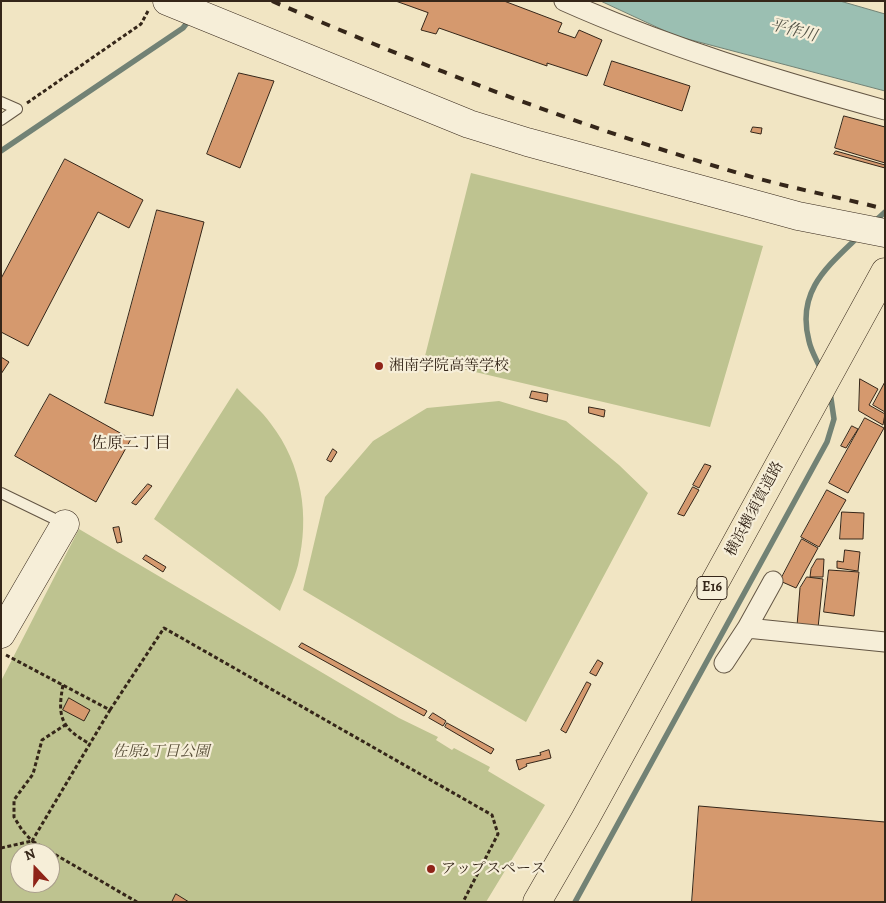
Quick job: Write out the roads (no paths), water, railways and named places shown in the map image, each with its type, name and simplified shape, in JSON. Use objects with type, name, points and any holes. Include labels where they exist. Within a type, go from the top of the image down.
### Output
[{"type":"highway","name":"横浜横須賀道路","points":[[537,902],[585,819],[885,272]]},
{"type":"highway","name":"横浜横須賀道路","points":[[551,902],[597,823],[885,298]]},
{"type":"street","points":[[564,1],[627,29],[827,94],[885,110]]},
{"type":"street","points":[[158,5],[469,124],[527,142],[798,216],[873,231]]},
{"type":"street","points":[[1,634],[65,524]]},
{"type":"street","points":[[724,663],[747,628],[773,581]]},
{"type":"street","points":[[747,628],[885,642]]},
{"type":"lane","points":[[1,102],[18,109],[1,120]]},
{"type":"lane","points":[[1,493],[65,524]]},
{"type":"water","name":"平作川","points":[[601,1],[840,1],[885,14],[885,91],[676,36]]},
{"type":"waterway","points":[[1,151],[183,28],[190,19]]},
{"type":"waterway","points":[[873,223],[885,212]]},
{"type":"waterway","points":[[821,370],[810,345],[806,323],[807,308],[817,281],[836,258],[859,236]]},
{"type":"waterway","points":[[575,902],[827,442],[834,419],[830,392]]},
{"type":"railway","points":[[272,1],[388,50],[565,117],[745,175],[885,209]]},
{"type":"place","name":"湘南学院高等学校","points":[[379,366]]},
{"type":"place","name":"アップスペース","points":[[431,869]]},
{"type":"district","name":"佐原二丁目","points":[[131,444]]},
{"type":"park label","name":"佐原2丁目公園","points":[[161,752]]}]
